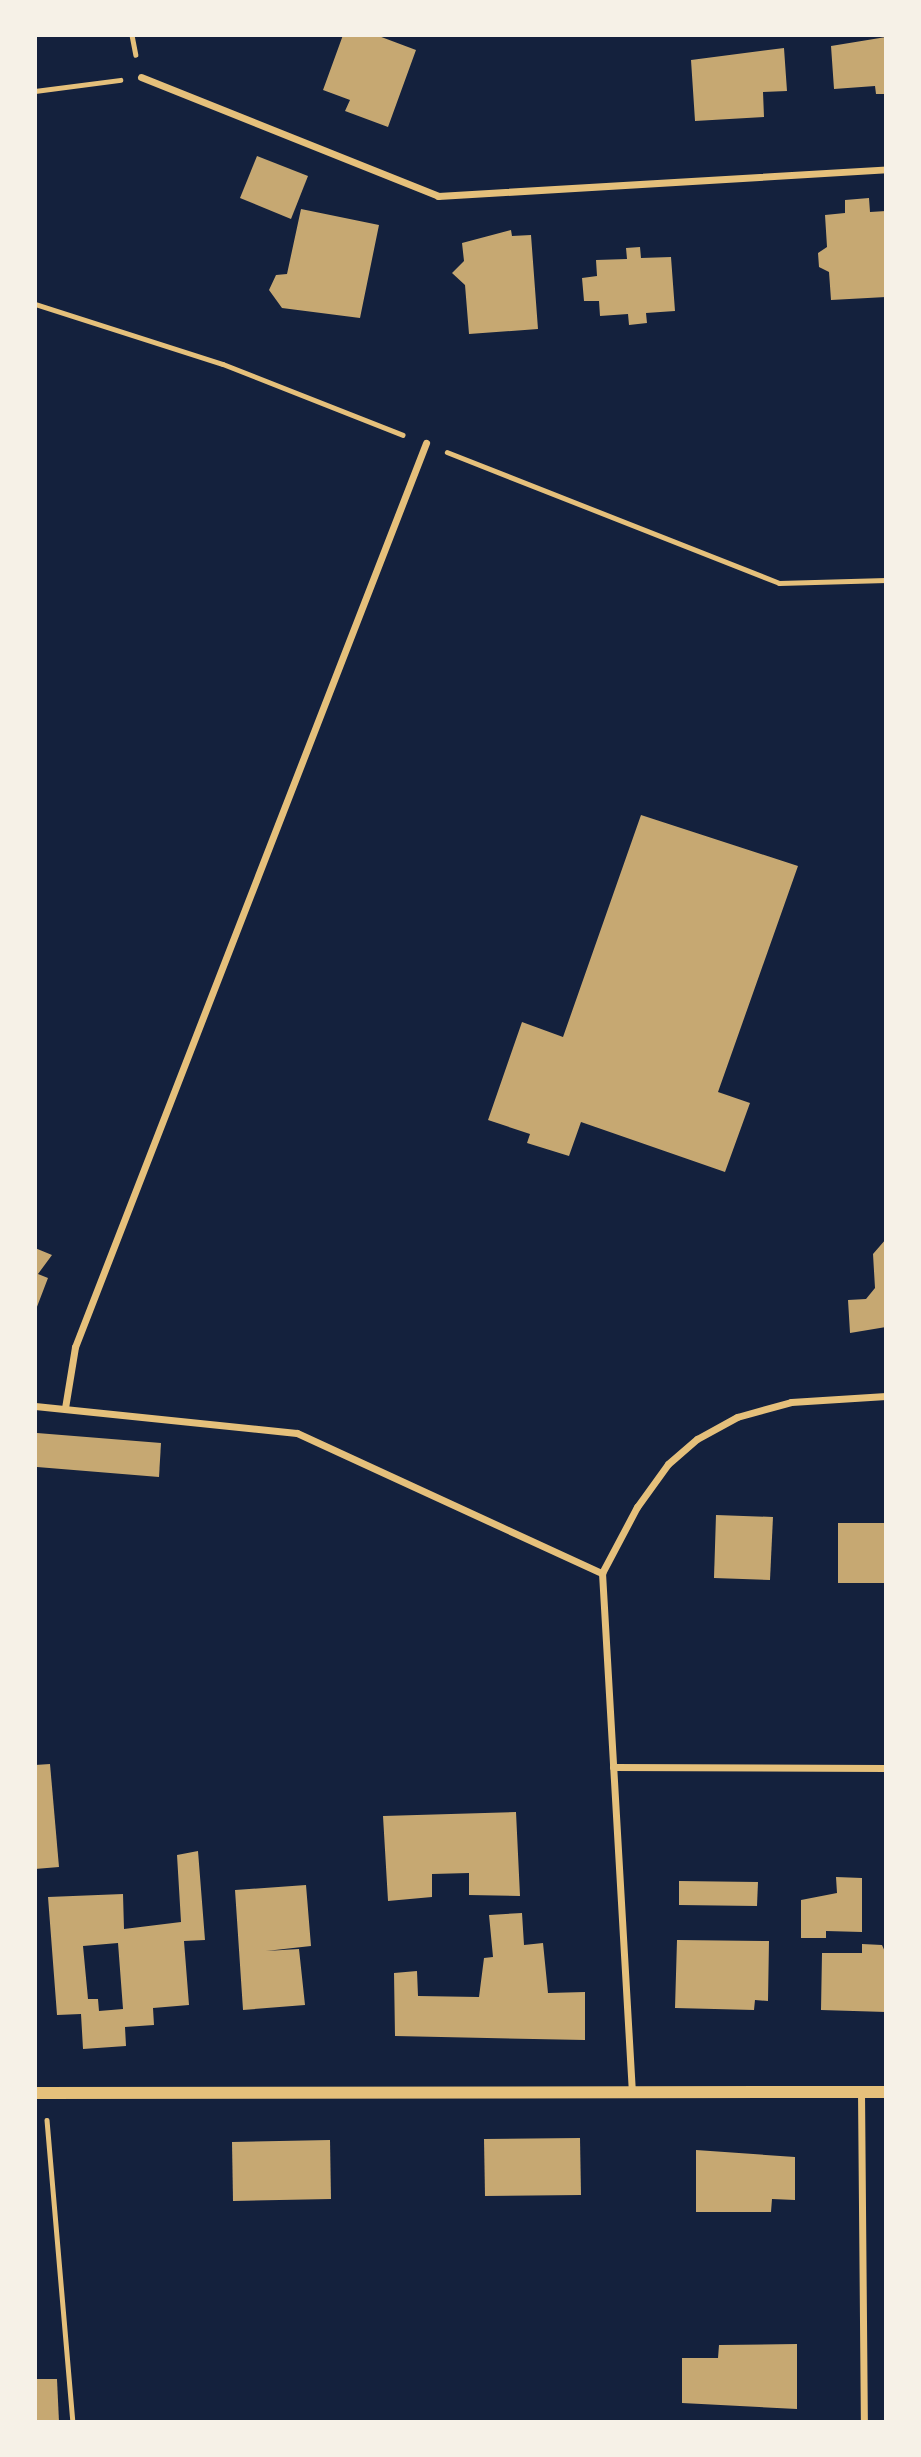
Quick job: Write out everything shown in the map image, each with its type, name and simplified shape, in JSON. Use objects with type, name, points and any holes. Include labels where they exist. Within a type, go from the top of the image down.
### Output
[{"type":"street","points":[[141,77],[438,196],[886,169]]},
{"type":"street","points":[[65,1408],[75,1347],[426,443]]},
{"type":"street","points":[[632,2092],[602,1573],[637,1507],[668,1464],[696,1439],[737,1417],[791,1402],[886,1396]]},
{"type":"street","points":[[35,1406],[297,1433],[602,1573]]},
{"type":"street","points":[[613,1767],[886,1768]]},
{"type":"street","points":[[861,2092],[864,2422]]},
{"type":"street","points":[[40,2093],[886,2092]]},
{"type":"path","points":[[35,91],[141,77],[132,35]]},
{"type":"path","points":[[35,304],[223,364],[779,583],[886,580]]},
{"type":"path","points":[[40,2093],[73,2422]]},
{"type":"building","points":[[343,35],[376,35],[416,50],[388,127],[345,111],[350,100],[323,90]]},
{"type":"building","points":[[886,37],[886,94],[876,94],[875,86],[834,89],[831,46]]},
{"type":"building","points":[[784,48],[787,91],[763,92],[764,117],[695,121],[691,60]]},
{"type":"building","points":[[257,156],[308,176],[291,219],[240,198]]},
{"type":"building","points":[[869,198],[870,212],[886,211],[886,297],[831,300],[829,272],[819,267],[818,253],[827,247],[825,215],[845,213],[845,200]]},
{"type":"building","points":[[301,209],[379,225],[360,318],[282,308],[269,290],[276,275],[287,274]]},
{"type":"building","points":[[511,230],[512,236],[531,235],[538,329],[469,334],[465,285],[452,273],[464,261],[462,243]]},
{"type":"building","points":[[640,247],[641,258],[671,257],[675,311],[646,313],[647,323],[629,325],[628,314],[600,316],[599,301],[584,301],[582,278],[597,276],[596,260],[627,259],[626,248]]},
{"type":"building","points":[[641,815],[798,866],[718,1092],[750,1103],[725,1172],[581,1122],[569,1156],[527,1143],[530,1134],[488,1120],[522,1022],[563,1037]]},
{"type":"building","points":[[886,1239],[886,1327],[850,1333],[848,1300],[866,1299],[875,1288],[873,1254]]},
{"type":"building","points":[[35,1248],[52,1255],[38,1274],[48,1278],[35,1312]]},
{"type":"building","points":[[37,1433],[161,1443],[159,1477],[37,1467]]},
{"type":"building","points":[[716,1515],[773,1517],[770,1580],[714,1578]]},
{"type":"building","points":[[838,1523],[886,1523],[886,1583],[838,1583]]},
{"type":"building","points":[[50,1764],[59,1867],[35,1869],[35,1765]]},
{"type":"building","points":[[516,1812],[520,1896],[469,1895],[469,1873],[432,1874],[432,1897],[388,1901],[383,1816]]},
{"type":"building","points":[[198,1851],[205,1940],[184,1941],[189,2005],[153,2008],[154,2025],[125,2027],[126,2046],[83,2049],[81,2014],[57,2015],[48,1897],[123,1894],[124,1929],[181,1922],[177,1855]],"holes":[[[118,1943],[123,2009],[99,2011],[98,1999],[88,1999],[83,1946]]]},
{"type":"building","points":[[836,1877],[862,1878],[862,1932],[826,1931],[826,1938],[801,1938],[801,1900],[837,1893]]},
{"type":"building","points":[[679,1881],[758,1882],[757,1906],[679,1905]]},
{"type":"building","points":[[306,1885],[311,1946],[266,1951],[299,1949],[305,2005],[243,2010],[235,1890]]},
{"type":"building","points":[[522,1913],[524,1945],[543,1943],[548,1993],[585,1992],[585,2040],[395,2036],[394,1973],[417,1971],[418,1996],[479,1997],[484,1958],[493,1957],[489,1915]]},
{"type":"building","points":[[677,1940],[769,1941],[768,2001],[755,2000],[754,2010],[675,2008]]},
{"type":"building","points":[[862,1944],[882,1945],[886,1954],[886,2012],[821,2010],[822,1953],[862,1953]]},
{"type":"building","points":[[580,2138],[581,2195],[485,2196],[484,2139]]},
{"type":"building","points":[[330,2140],[331,2199],[233,2201],[232,2142]]},
{"type":"building","points":[[696,2150],[795,2157],[795,2200],[772,2199],[771,2212],[696,2212]]},
{"type":"building","points":[[797,2344],[797,2409],[682,2403],[682,2358],[718,2358],[719,2345]]},
{"type":"building","points":[[35,2379],[57,2379],[59,2422],[35,2422]]}]
